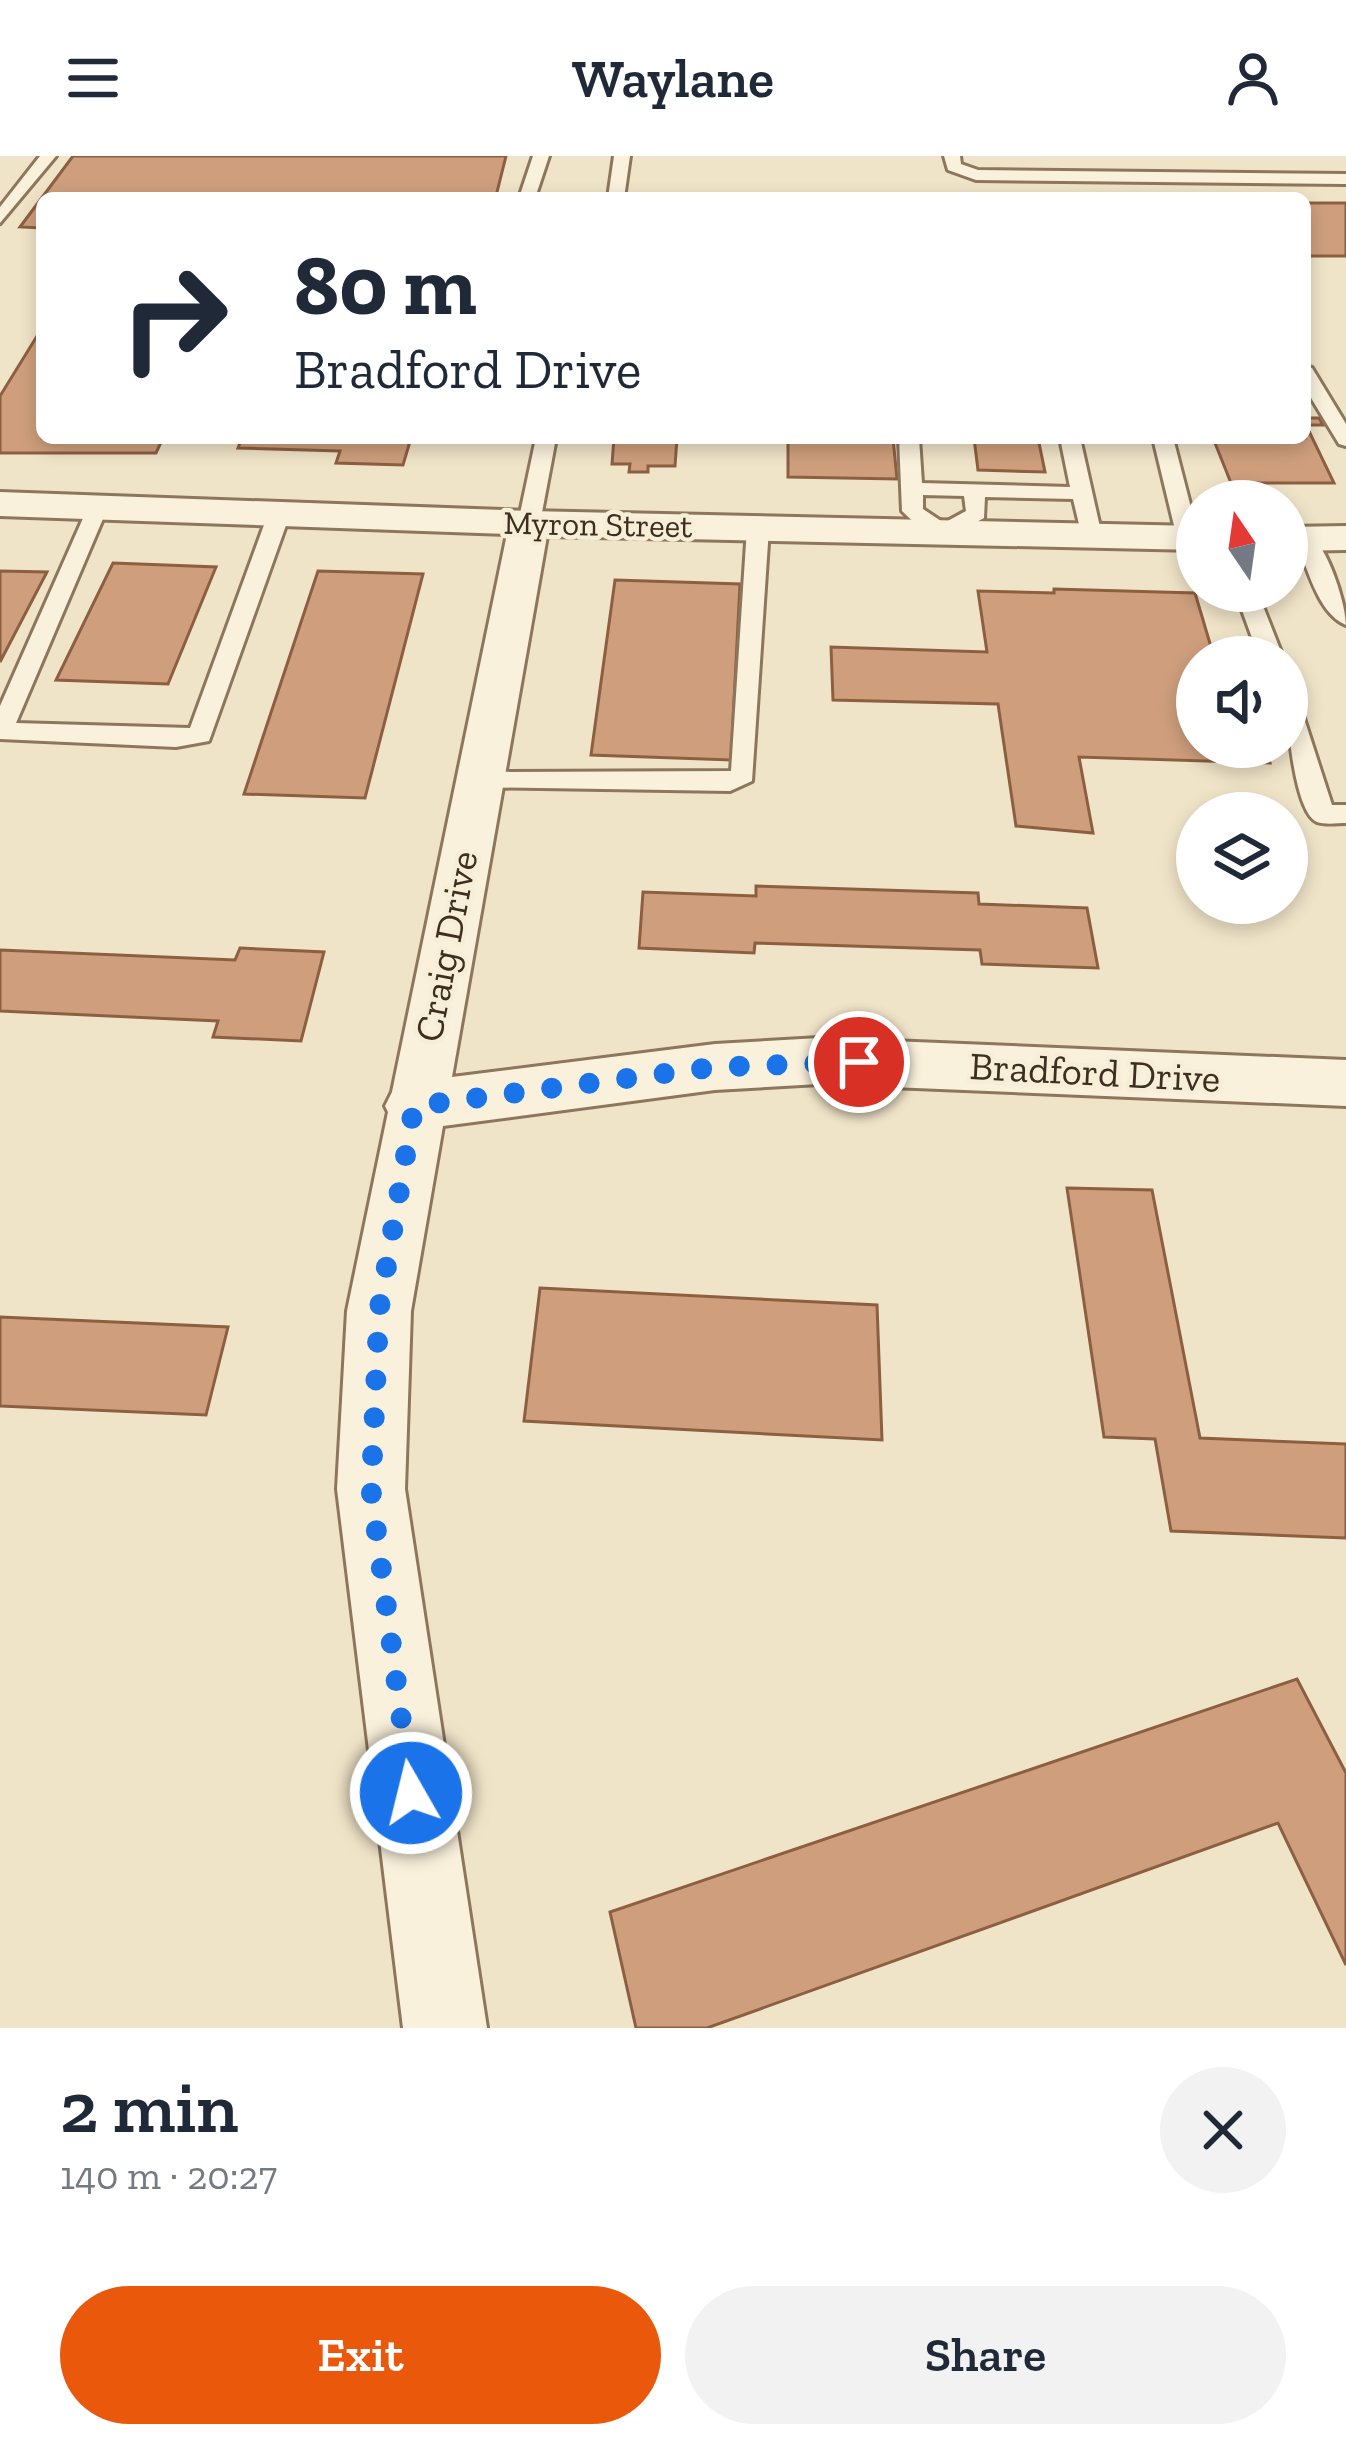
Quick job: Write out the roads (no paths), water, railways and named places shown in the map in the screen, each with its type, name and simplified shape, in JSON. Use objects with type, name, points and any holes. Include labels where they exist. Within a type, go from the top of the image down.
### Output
[{"type":"street","name":"Myron Street","points":[[0,504],[529,523],[1176,538]]},
{"type":"street","name":"Craig Drive","points":[[445,2028],[371,1490],[379,1310],[414,1106],[529,523]]},
{"type":"street","name":"Bradford Drive","points":[[414,1106],[715,1067],[819,1060],[1346,1083]]},
{"type":"lane","points":[[0,218],[48,156]]},
{"type":"lane","points":[[529,192],[541,156]]},
{"type":"lane","points":[[617,192],[622,156]]},
{"type":"lane","points":[[952,156],[954,167],[976,175],[1346,179]]},
{"type":"lane","points":[[1098,176],[1104,192]]},
{"type":"lane","points":[[1195,177],[1201,192]]},
{"type":"lane","points":[[1311,382],[1346,440]]},
{"type":"lane","name":"Craig Drive","points":[[529,523],[545,444]]},
{"type":"lane","points":[[909,444],[913,512],[943,532],[977,514],[974,491]]},
{"type":"lane","points":[[1071,444],[1090,536]]},
{"type":"lane","points":[[1165,444],[1176,483]]},
{"type":"lane","points":[[911,489],[1081,494]]},
{"type":"lane","points":[[98,507],[1,731],[176,739],[200,735],[279,514]]},
{"type":"lane","points":[[478,781],[730,782],[743,775],[758,528]]},
{"type":"lane","points":[[1313,538],[1332,600],[1346,618]]},
{"type":"lane","points":[[1307,768],[1322,814],[1346,814]]}]
